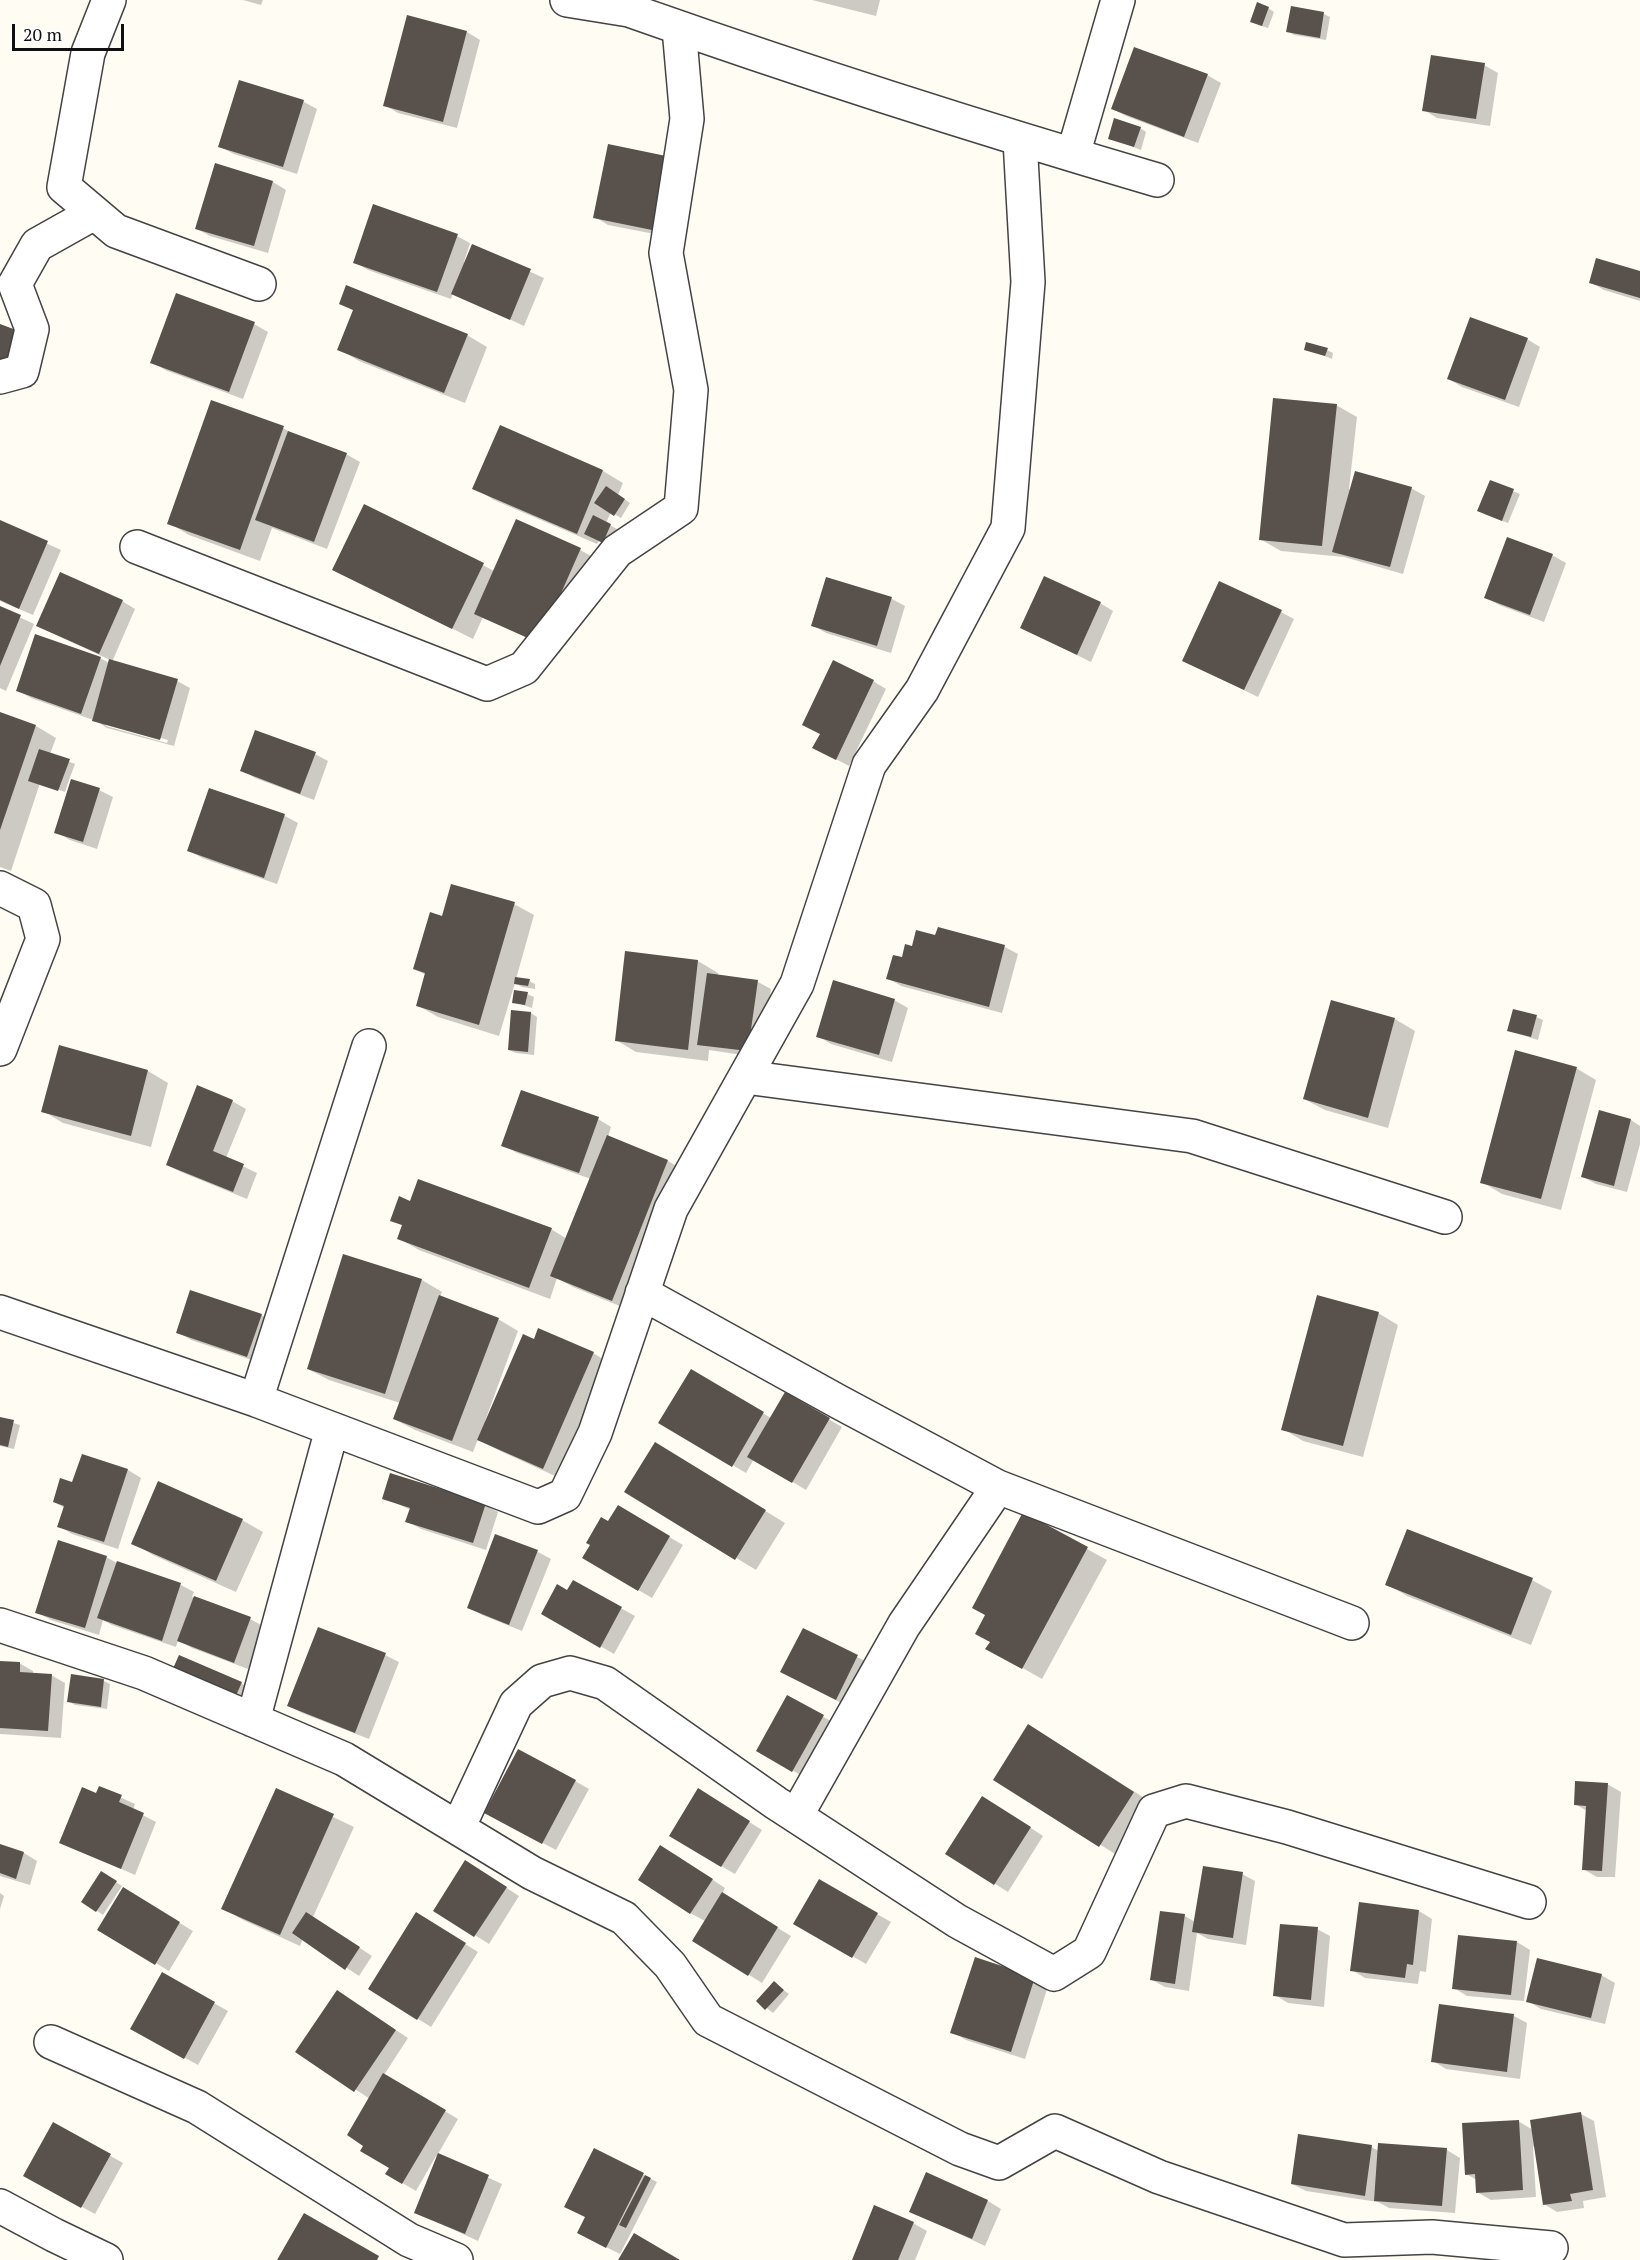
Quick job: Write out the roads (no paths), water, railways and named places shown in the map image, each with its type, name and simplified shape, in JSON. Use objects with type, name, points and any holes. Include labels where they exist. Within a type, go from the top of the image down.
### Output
[{"type":"street","points":[[109,0],[88,53],[64,187],[116,231],[259,284]]},
{"type":"street","points":[[567,0],[630,5],[679,28],[781,64],[1020,140],[1157,180]]},
{"type":"street","points":[[1073,155],[1118,0]]},
{"type":"street","points":[[137,547],[487,684],[524,668],[617,551],[681,508],[691,390],[666,253],[687,119],[679,28]]},
{"type":"street","points":[[0,1312],[256,1400],[538,1507],[565,1495],[595,1433],[671,1209],[797,984],[869,765],[922,690],[1008,528],[1028,282],[1020,140]]},
{"type":"street","points":[[0,377],[22,371],[32,328],[15,284],[37,245],[94,213]]},
{"type":"street","points":[[0,888],[34,905],[43,939],[0,1049]]},
{"type":"street","points":[[256,1400],[369,1046]]},
{"type":"street","points":[[745,1077],[1192,1136],[1445,1217]]},
{"type":"street","points":[[642,1293],[838,1402],[998,1487],[1352,1623]]},
{"type":"street","points":[[253,1720],[332,1429]]},
{"type":"street","points":[[796,1816],[904,1625],[998,1487]]},
{"type":"street","points":[[0,1625],[144,1673],[344,1759],[532,1873],[624,1918],[670,1965],[708,2020],[960,2149],[999,2163],[1055,2131],[1159,2176],[1344,2240],[1432,2237],[1551,2248]]},
{"type":"street","points":[[458,1828],[516,1704],[542,1681],[570,1673],[605,1683],[796,1816],[957,1921],[1054,1974],[1089,1952],[1154,1811],[1186,1801],[1287,1827],[1529,1902]]},
{"type":"street","points":[[51,2042],[196,2107],[409,2240],[456,2260]]},
{"type":"street","points":[[0,2206],[105,2260]]}]
